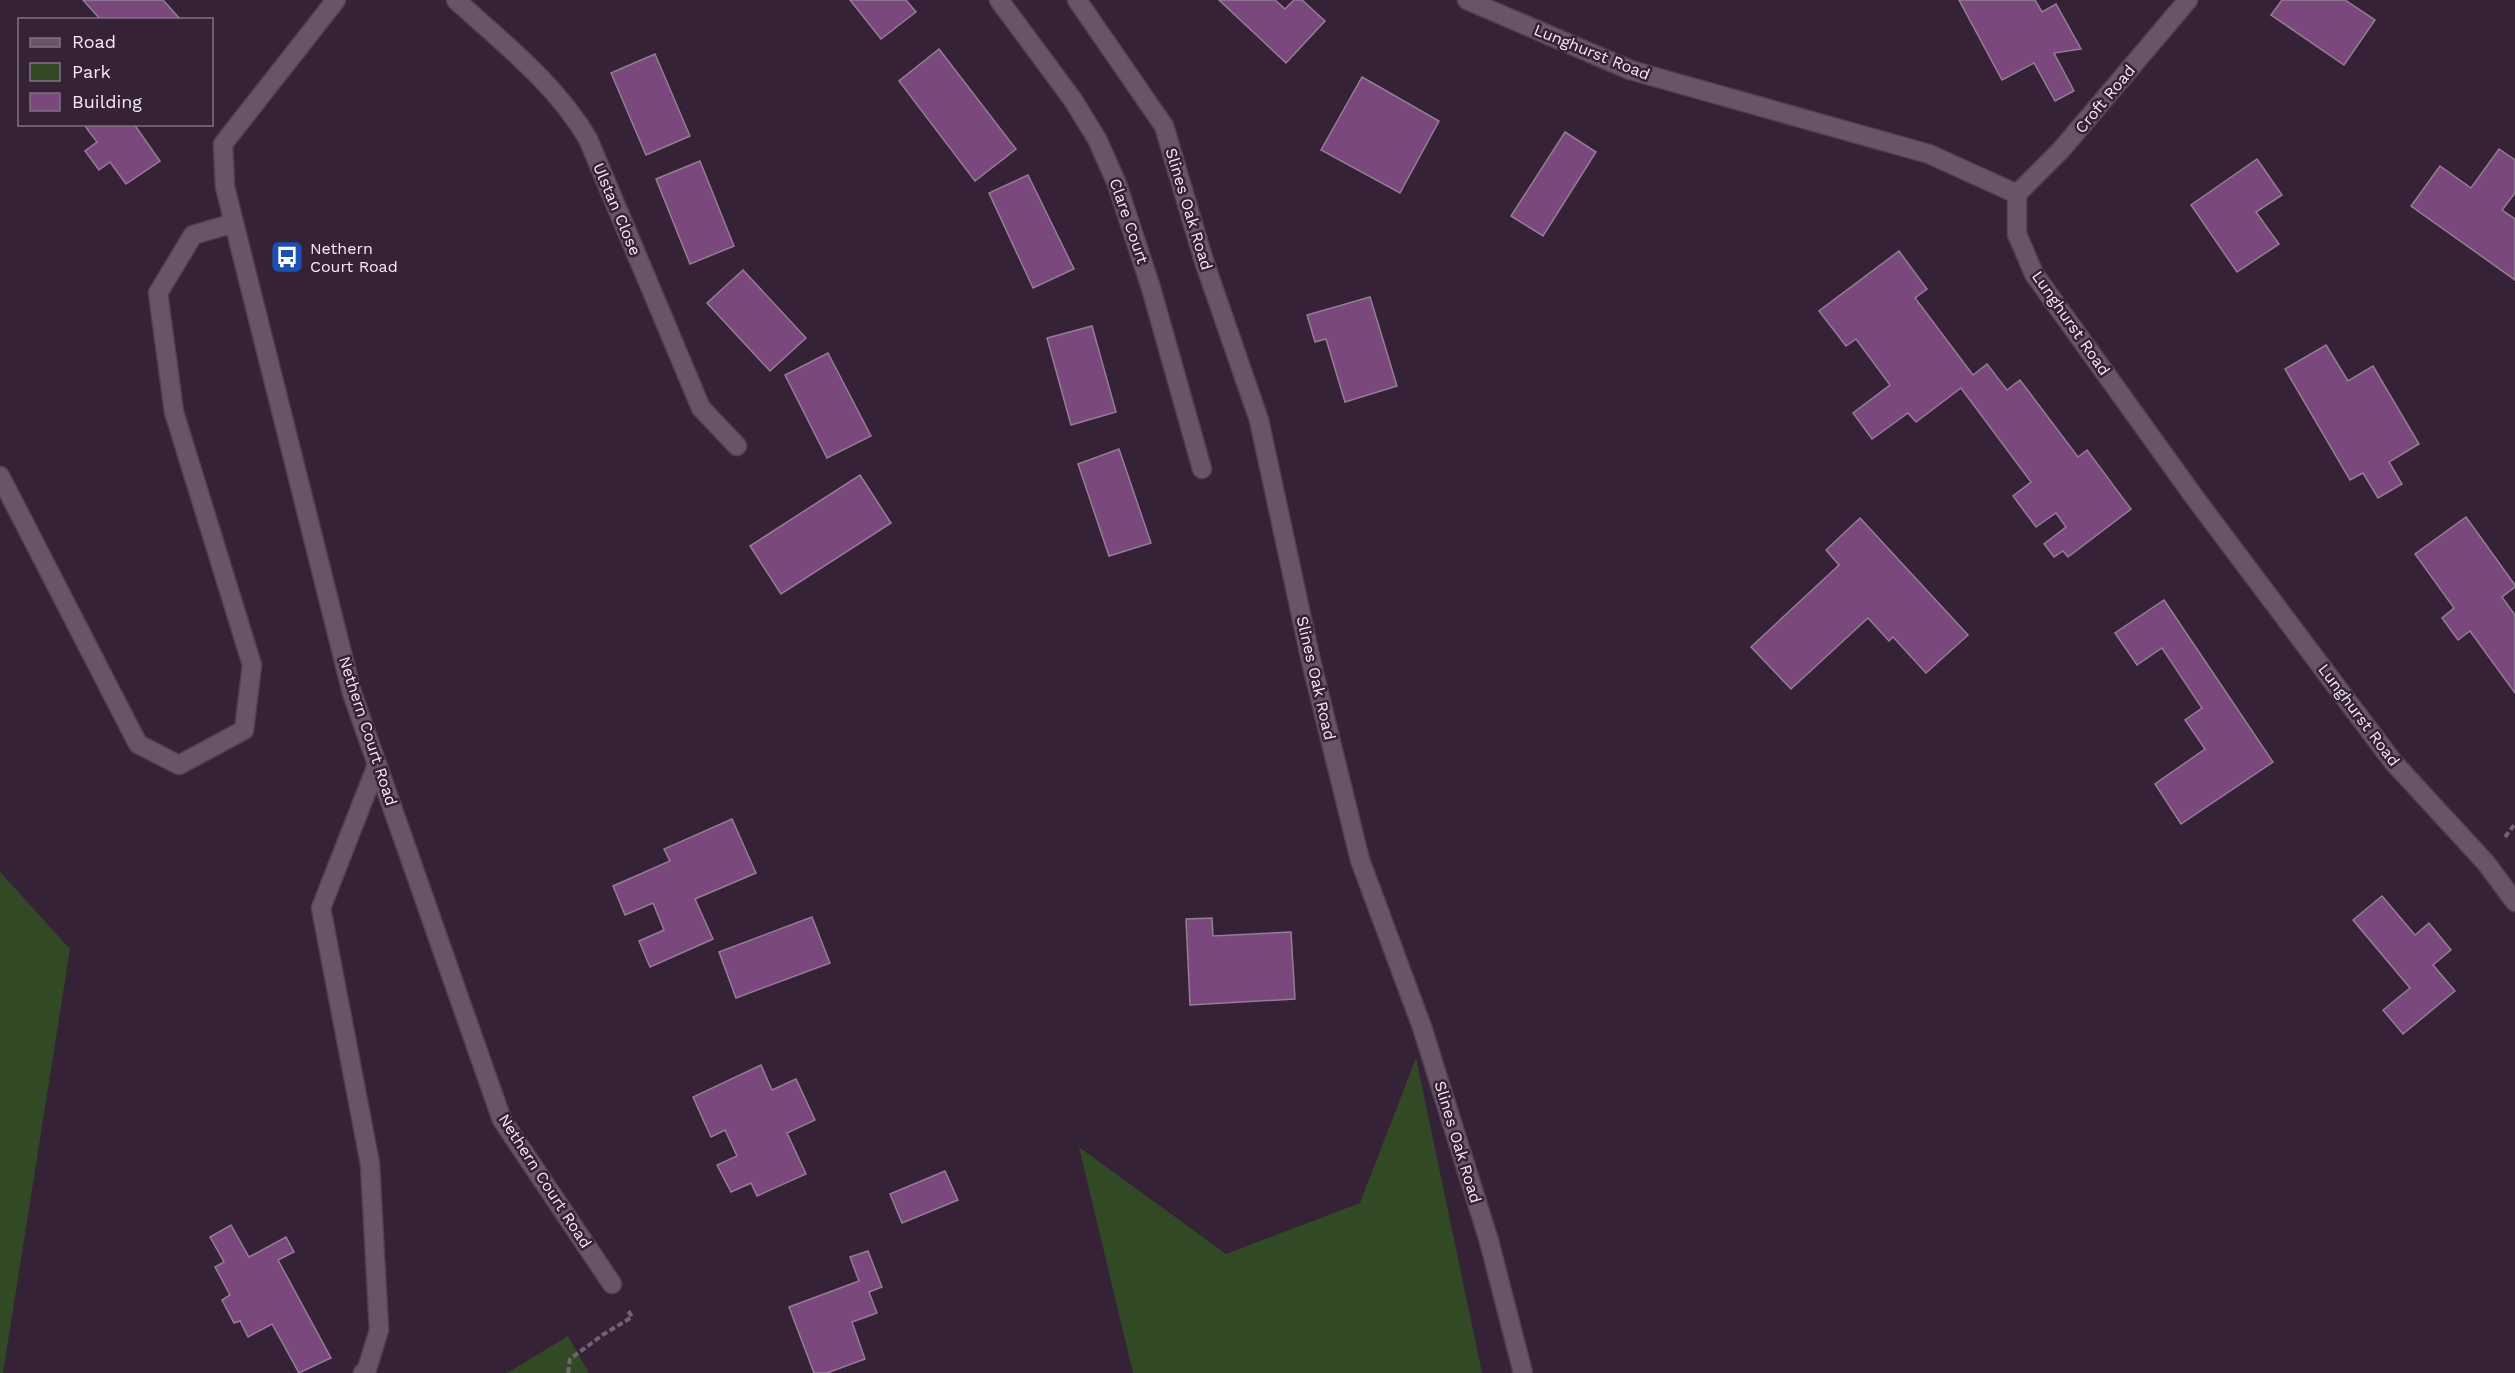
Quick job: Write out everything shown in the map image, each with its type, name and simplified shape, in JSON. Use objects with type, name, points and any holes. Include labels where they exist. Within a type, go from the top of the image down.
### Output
[{"type":"street","name":"Nethern Court Road","points":[[336,0],[223,144],[225,187],[352,693],[502,1120],[612,1284]]},
{"type":"street","name":"Ulstan Close","points":[[456,0],[560,97],[575,117],[588,139],[701,408],[737,446]]},
{"type":"street","name":"Clare Court","points":[[999,0],[1073,100],[1097,139],[1113,175],[1151,288],[1202,469]]},
{"type":"street","name":"Slines Oak Road","points":[[1077,0],[1164,126],[1204,261],[1260,420],[1311,661],[1360,860],[1422,1027],[1489,1241],[1523,1373]]},
{"type":"street","name":"Lunghurst Road","points":[[1467,0],[1630,70],[1929,154],[2017,194],[2017,234],[2034,274],[2195,498],[2394,763],[2486,863],[2515,902]]},
{"type":"street","name":"Croft Road","points":[[2017,194],[2061,150],[2188,0]]},
{"type":"street","points":[[0,476],[138,744],[179,765],[244,730],[252,665],[174,412],[158,293],[193,235],[234,223]]},
{"type":"street","points":[[363,1373],[366,1372],[379,1330],[370,1164],[321,908],[377,765]]},
{"type":"path","points":[[568,1373],[570,1359],[632,1317],[612,1284]]},
{"type":"green space","points":[[0,872],[70,949],[3,1373],[0,1373]]},
{"type":"green space","points":[[1416,1058],[1482,1373],[1133,1373],[1079,1147],[1226,1254],[1360,1203]]},
{"type":"green space","points":[[568,1336],[589,1373],[507,1373]]},
{"type":"building","points":[[83,0],[163,0],[179,18],[99,18]]},
{"type":"building","points":[[850,0],[906,0],[916,12],[881,39]]},
{"type":"building","points":[[1219,0],[1275,0],[1285,9],[1294,0],[1302,0],[1325,21],[1286,63]]},
{"type":"building","points":[[1959,0],[2035,0],[2042,12],[2056,4],[2081,49],[2054,53],[2074,91],[2055,101],[2034,63],[2002,80]]},
{"type":"building","points":[[2282,0],[2345,0],[2375,20],[2344,65],[2271,15]]},
{"type":"building","points":[[939,49],[1016,149],[975,181],[899,81]]},
{"type":"building","points":[[655,54],[690,136],[646,155],[611,73]]},
{"type":"building","points":[[1362,77],[1439,121],[1400,193],[1321,150]]},
{"type":"building","points":[[85,126],[135,126],[160,161],[126,184],[110,162],[99,170],[85,151],[97,142]]},
{"type":"building","points":[[1565,132],[1596,152],[1543,236],[1511,216]]},
{"type":"building","points":[[2499,149],[2515,160],[2515,193],[2502,210],[2515,219],[2515,280],[2411,206],[2440,166],[2471,188]]},
{"type":"building","points":[[2257,159],[2282,195],[2256,212],[2279,244],[2237,272],[2191,205]]},
{"type":"building","points":[[700,161],[734,246],[690,264],[656,179]]},
{"type":"building","points":[[1028,175],[1074,269],[1033,288],[989,193]]},
{"type":"building","points":[[1899,251],[1927,289],[1915,298],[1973,375],[1987,364],[2007,390],[2020,380],[2078,457],[2087,450],[2131,509],[2068,557],[2063,551],[2054,557],[2044,544],[2066,527],[2056,513],[2036,527],[2013,496],[2031,482],[1961,388],[1916,422],[1908,413],[1872,439],[1853,413],[1890,385],[1856,339],[1846,346],[1819,311]]},
{"type":"building","points":[[743,270],[806,338],[770,371],[707,303]]},
{"type":"building","points":[[1370,297],[1397,386],[1345,402],[1326,339],[1315,342],[1307,315]]},
{"type":"building","points":[[1092,326],[1116,412],[1071,425],[1047,338]]},
{"type":"building","points":[[2326,345],[2348,381],[2373,366],[2419,444],[2389,462],[2402,484],[2378,498],[2363,473],[2350,480],[2285,369]]},
{"type":"building","points":[[828,353],[871,436],[827,458],[785,375]]},
{"type":"building","points":[[1119,449],[1151,543],[1109,556],[1078,464]]},
{"type":"building","points":[[860,475],[891,523],[781,594],[750,546]]},
{"type":"building","points":[[2466,517],[2515,585],[2502,597],[2515,615],[2515,693],[2470,631],[2458,640],[2442,618],[2454,608],[2415,554]]},
{"type":"building","points":[[1860,518],[1968,635],[1926,673],[1893,637],[1889,641],[1868,618],[1791,689],[1751,647],[1839,565],[1826,550]]},
{"type":"building","points":[[2164,600],[2273,762],[2181,824],[2155,784],[2205,749],[2185,720],[2202,708],[2162,648],[2137,665],[2115,633]]},
{"type":"building","points":[[732,819],[756,873],[695,899],[713,939],[650,967],[639,941],[664,930],[653,903],[625,915],[613,886],[670,861],[664,849]]},
{"type":"building","points":[[2382,896],[2415,935],[2429,923],[2451,950],[2433,965],[2455,991],[2403,1034],[2383,1010],[2410,988],[2353,920]]},
{"type":"building","points":[[812,917],[830,963],[736,998],[719,952]]},
{"type":"building","points":[[1212,918],[1213,936],[1291,932],[1295,999],[1190,1005],[1186,919]]},
{"type":"building","points":[[761,1065],[772,1090],[796,1079],[815,1120],[787,1133],[806,1174],[757,1196],[751,1183],[731,1192],[717,1165],[737,1156],[725,1130],[711,1137],[693,1097]]},
{"type":"building","points":[[945,1171],[958,1200],[902,1223],[890,1194]]},
{"type":"building","points":[[231,1225],[249,1257],[286,1237],[294,1252],[278,1260],[331,1358],[299,1373],[272,1324],[248,1337],[240,1321],[234,1323],[222,1300],[230,1295],[215,1267],[224,1262],[210,1237]]},
{"type":"building","points":[[868,1251],[882,1287],[869,1292],[877,1313],[852,1322],[865,1359],[827,1373],[814,1373],[789,1307],[859,1281],[850,1257]]},
{"type":"place","name":"Nethern Court Road","points":[[287,257]]}]
